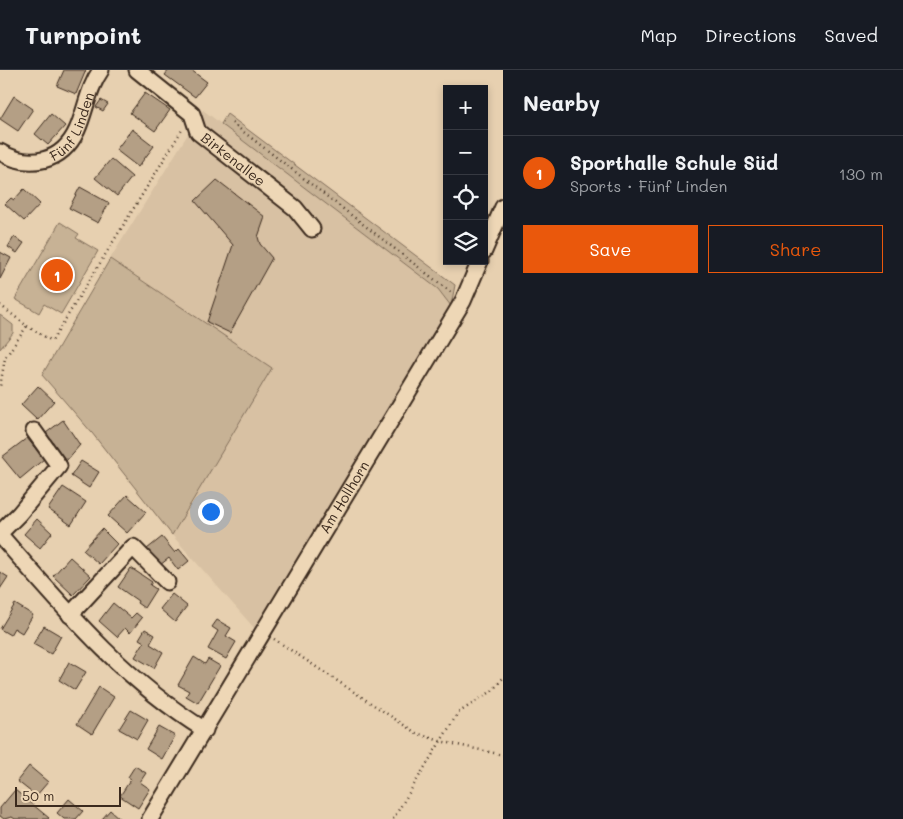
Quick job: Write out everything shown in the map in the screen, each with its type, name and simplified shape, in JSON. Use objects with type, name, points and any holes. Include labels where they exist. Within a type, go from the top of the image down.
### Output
[{"type":"street","name":"Fünf Linden","points":[[0,152],[20,161],[37,162],[52,158],[66,146],[76,132],[88,96],[101,70]]},
{"type":"street","name":"Birkenallee","points":[[137,70],[192,114],[198,132],[295,208],[312,229]]},
{"type":"street","points":[[488,242],[503,207]]},
{"type":"street","name":"Am Hollhorn","points":[[150,819],[463,301],[478,265]]},
{"type":"street","points":[[34,432],[59,466],[0,534],[70,615],[118,665],[205,730]]},
{"type":"street","points":[[70,615],[133,547],[167,582]]},
{"type":"path","points":[[0,305],[27,326],[52,341],[192,114]]},
{"type":"path","points":[[232,123],[463,301]]},
{"type":"path","points":[[0,387],[5,358],[27,326]]},
{"type":"path","points":[[264,632],[416,733],[440,741],[503,755]]},
{"type":"path","points":[[393,819],[458,713],[492,691],[503,678]]},
{"type":"shaded area","points":[[203,110],[438,289],[451,306],[255,629],[172,535],[272,368],[110,259]]},
{"type":"shaded area","points":[[227,114],[455,285],[451,306],[438,289],[221,124]]},
{"type":"shaded area","points":[[60,222],[79,234],[76,238],[98,251],[61,314],[44,304],[39,313],[15,299]]},
{"type":"shaded area","points":[[110,259],[272,368],[172,535],[92,433],[42,375]]},
{"type":"shaded area","points":[[0,315],[13,325],[13,333],[0,349]]},
{"type":"building","points":[[64,70],[86,70],[76,94],[57,86]]},
{"type":"building","points":[[169,70],[191,70],[207,82],[195,97],[165,75]]},
{"type":"building","points":[[145,93],[170,110],[155,131],[130,113]]},
{"type":"building","points":[[14,96],[33,109],[18,131],[0,119]]},
{"type":"building","points":[[101,100],[108,104],[103,111],[96,107]]},
{"type":"building","points":[[51,114],[65,126],[48,145],[35,134]]},
{"type":"building","points":[[132,129],[154,146],[138,167],[116,150]]},
{"type":"building","points":[[111,159],[132,177],[117,196],[95,178]]},
{"type":"building","points":[[217,180],[265,217],[258,237],[260,244],[272,258],[230,333],[207,322],[233,245],[195,201]]},
{"type":"building","points":[[80,187],[109,203],[98,223],[69,208]]},
{"type":"building","points":[[24,189],[40,204],[24,221],[5,204],[11,198],[14,200]]},
{"type":"building","points":[[14,237],[24,243],[17,253],[8,247]]},
{"type":"building","points":[[0,252],[11,258],[0,279]]},
{"type":"building","points":[[38,386],[54,401],[37,420],[21,405]]},
{"type":"building","points":[[63,420],[80,445],[66,461],[46,433]]},
{"type":"building","points":[[27,438],[44,459],[20,479],[2,457]]},
{"type":"building","points":[[81,461],[99,472],[89,488],[71,476]]},
{"type":"building","points":[[63,487],[86,502],[71,525],[48,509]]},
{"type":"building","points":[[127,495],[146,512],[127,533],[108,516]]},
{"type":"building","points":[[37,519],[52,533],[40,548],[24,534]]},
{"type":"building","points":[[102,529],[117,544],[99,564],[83,550]]},
{"type":"building","points":[[162,537],[175,553],[179,549],[189,561],[178,570],[169,558],[160,565],[147,549]]},
{"type":"building","points":[[70,557],[91,576],[73,595],[53,576]]},
{"type":"building","points":[[131,568],[152,582],[150,585],[156,589],[144,608],[137,603],[138,601],[118,587]]},
{"type":"building","points":[[0,572],[8,577],[0,589]]},
{"type":"building","points":[[172,594],[187,606],[175,622],[160,609]]},
{"type":"building","points":[[113,603],[131,618],[136,613],[142,618],[130,633],[125,628],[117,637],[99,621]]},
{"type":"building","points":[[15,604],[33,615],[22,633],[14,628],[10,635],[0,629]]},
{"type":"building","points":[[217,620],[231,628],[226,636],[236,642],[226,659],[208,649],[218,631],[212,627]]},
{"type":"building","points":[[44,626],[61,636],[51,654],[33,644]]},
{"type":"building","points":[[145,629],[155,635],[150,644],[163,652],[154,668],[135,657],[144,642],[139,639]]},
{"type":"building","points":[[194,657],[205,664],[208,659],[220,666],[198,703],[186,696],[189,691],[178,685]]},
{"type":"building","points":[[69,662],[86,672],[75,690],[59,680]]},
{"type":"building","points":[[99,687],[114,697],[92,734],[77,724]]},
{"type":"building","points":[[131,710],[148,720],[137,739],[119,729]]},
{"type":"building","points":[[159,727],[175,736],[162,759],[146,749]]},
{"type":"building","points":[[29,766],[48,782],[36,796],[17,781]]},
{"type":"building","points":[[135,766],[146,773],[140,782],[150,789],[138,808],[120,796],[131,779],[128,777]]},
{"type":"building","points":[[15,790],[49,818],[15,819],[12,817],[4,819],[0,816],[0,808]]},
{"type":"building","points":[[69,799],[83,811],[76,819],[64,819],[57,813]]},
{"type":"building","points":[[110,810],[120,819],[102,819]]},
{"type":"place","name":"Sporthalle Schule Süd","points":[[57,275]]}]
